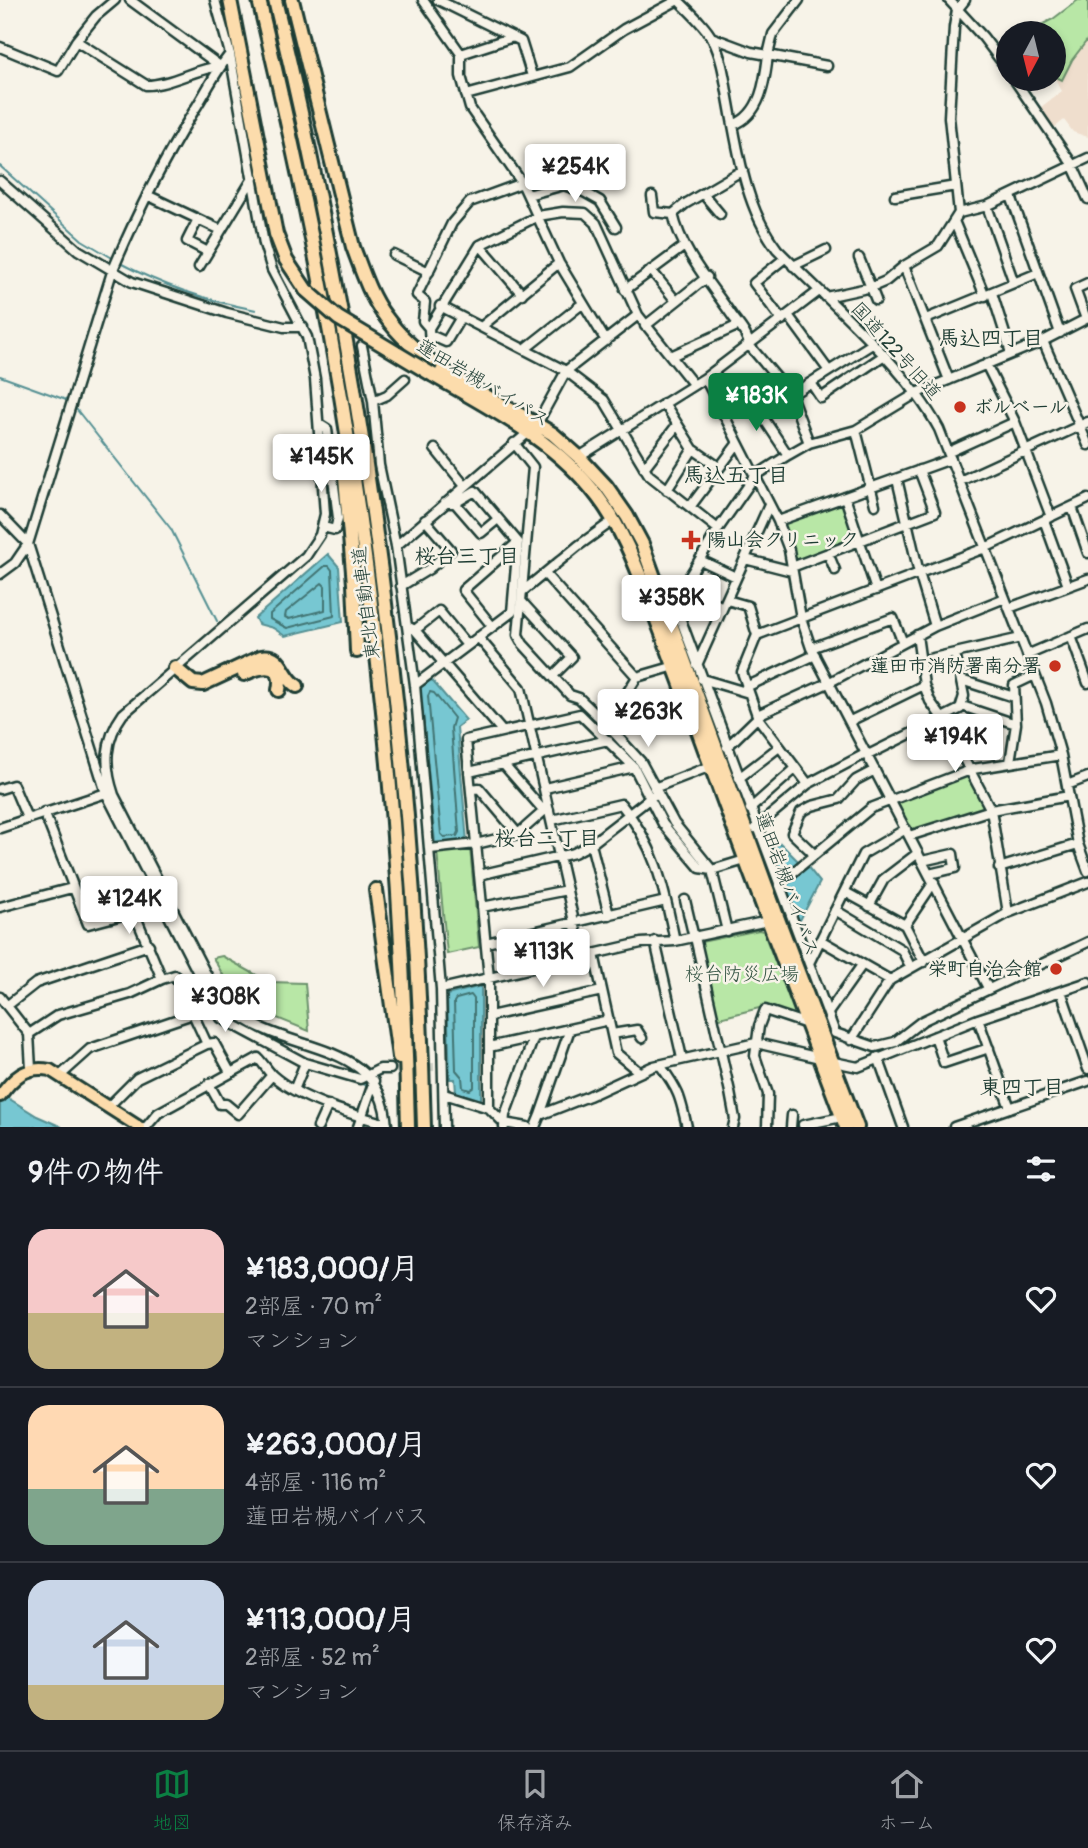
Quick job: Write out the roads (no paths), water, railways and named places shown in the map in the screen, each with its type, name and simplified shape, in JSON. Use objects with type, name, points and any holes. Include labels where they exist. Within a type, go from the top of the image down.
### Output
[{"type":"highway","name":"蓮田岩槻バイパス","points":[[230,0],[275,234],[286,260],[306,290],[338,318],[433,375],[534,428],[553,434],[579,457],[618,502],[635,528],[752,830],[773,920],[807,1024],[844,1122]]},
{"type":"highway","name":"東北自動車道","points":[[259,0],[319,271],[366,570],[390,786],[408,1127]]},
{"type":"highway","name":"東北自動車道","points":[[275,0],[336,279],[361,421],[384,581],[410,844],[422,1042],[424,1127]]},
{"type":"highway","name":"蓮田岩槻バイパス","points":[[292,0],[353,247],[377,305],[394,329],[423,355],[534,428],[571,465],[614,520],[662,599],[675,666],[745,860],[834,1062],[857,1127]]},
{"type":"highway","points":[[343,415],[343,469],[354,584],[357,652]]},
{"type":"highway","points":[[175,668],[193,683],[203,684],[261,657],[271,656],[279,661],[287,678],[297,686]]},
{"type":"highway","points":[[175,668],[182,684],[199,693],[217,688],[259,667],[270,666],[279,678],[279,690]]},
{"type":"highway","points":[[376,890],[407,1102]]},
{"type":"main road","points":[[0,1096],[21,1072],[44,1069],[61,1075],[139,1127]]},
{"type":"street","points":[[0,47],[58,71],[76,41],[96,16],[115,0]]},
{"type":"street","points":[[146,1127],[158,1112],[258,1058],[272,1075],[294,1090],[387,1125],[382,1096],[371,1078],[339,1056],[245,1020],[227,1005],[205,972],[114,795],[106,761],[107,748],[116,724],[135,702],[306,556],[323,527],[326,498],[311,350],[303,327],[272,270],[264,244],[230,54],[215,0]]},
{"type":"street","points":[[423,0],[461,54],[461,76],[470,107],[522,183],[559,263],[606,341]]},
{"type":"street","points":[[438,0],[521,41],[532,76]]},
{"type":"street","points":[[466,95],[570,67],[624,29],[678,0]]},
{"type":"street","name":"国道122号旧道","points":[[678,0],[711,37],[722,66],[743,170],[761,224],[771,241],[872,344],[916,393],[933,417],[1035,676],[1061,755],[1078,844],[1088,871]]},
{"type":"street","points":[[733,125],[751,115],[765,82],[773,34],[799,0]]},
{"type":"street","points":[[949,0],[996,54]]},
{"type":"street","points":[[965,0],[957,10],[949,117],[956,186],[956,217],[1011,353]]},
{"type":"street","points":[[136,2],[220,66]]},
{"type":"street","points":[[461,54],[513,37]]},
{"type":"street","points":[[711,37],[751,52],[827,66]]},
{"type":"street","points":[[76,41],[146,85],[159,85],[206,67],[220,66]]},
{"type":"street","points":[[0,574],[15,563],[28,544],[112,272],[147,195],[220,66],[230,54]]},
{"type":"street","points":[[1022,91],[1072,164],[1088,199]]},
{"type":"street","points":[[579,457],[705,378],[822,294],[872,287],[886,281],[904,266],[938,246],[956,217],[1011,196],[1088,158]]},
{"type":"street","points":[[652,196],[654,212],[673,214],[743,170]]},
{"type":"street","points":[[199,267],[253,178]]},
{"type":"street","points":[[0,181],[78,250],[112,272],[147,288],[227,313],[284,327],[303,327]]},
{"type":"street","points":[[461,317],[446,342],[429,331],[423,321],[425,302],[417,295],[452,223],[470,202],[522,183]]},
{"type":"street","points":[[528,195],[564,185],[600,201],[617,227]]},
{"type":"street","points":[[895,196],[956,186]]},
{"type":"street","points":[[147,195],[221,230]]},
{"type":"street","points":[[704,195],[720,214]]},
{"type":"street","points":[[1011,196],[1060,333]]},
{"type":"street","points":[[585,214],[593,197]]},
{"type":"street","points":[[987,206],[1014,283]]},
{"type":"street","points":[[430,347],[429,331],[440,306],[480,245],[538,216],[562,212],[585,214],[596,223],[638,315],[693,384]]},
{"type":"street","points":[[673,214],[683,247],[707,277],[749,345],[791,396],[809,443]]},
{"type":"street","points":[[198,219],[187,241],[208,252]]},
{"type":"street","points":[[480,245],[522,294]]},
{"type":"street","points":[[625,290],[683,247]]},
{"type":"street","points":[[793,266],[826,250]]},
{"type":"street","points":[[394,255],[429,272]]},
{"type":"street","points":[[785,258],[754,283],[828,371]]},
{"type":"street","points":[[859,258],[876,299]]},
{"type":"street","points":[[481,327],[559,263]]},
{"type":"street","points":[[904,266],[949,380]]},
{"type":"street","points":[[651,270],[676,301]]},
{"type":"street","points":[[926,319],[1038,273]]},
{"type":"street","points":[[645,326],[707,277]]},
{"type":"street","points":[[1088,283],[1074,289],[1087,319],[1042,341],[916,393],[856,430],[809,443],[755,477],[718,529],[683,587],[662,599],[702,679],[750,809],[752,830],[779,884],[835,1033],[875,1047],[895,1042],[922,1021],[1088,942]]},
{"type":"street","points":[[525,349],[582,304]]},
{"type":"street","points":[[440,306],[566,371],[604,400],[649,475],[718,529]]},
{"type":"street","points":[[396,546],[534,428],[566,371],[638,315]]},
{"type":"street","points":[[671,356],[739,326]]},
{"type":"street","points":[[1042,341],[1084,424],[1088,445]]},
{"type":"street","points":[[791,396],[872,344]]},
{"type":"street","points":[[362,346],[373,401],[377,466],[396,546],[401,586],[411,628],[441,989],[438,1067],[444,1094],[444,1127]]},
{"type":"street","points":[[811,383],[821,398],[883,356]]},
{"type":"street","points":[[986,364],[1026,450],[1068,586]]},
{"type":"street","points":[[774,377],[748,395],[788,454]]},
{"type":"street","points":[[705,378],[778,522],[789,550],[802,618],[813,651],[988,988]]},
{"type":"street","points":[[373,401],[387,395],[405,379]]},
{"type":"street","points":[[664,403],[694,449],[719,467]]},
{"type":"street","points":[[778,522],[919,470],[1015,422]]},
{"type":"street","points":[[960,481],[1084,424]]},
{"type":"street","points":[[319,425],[327,429],[338,518],[335,530],[323,527]]},
{"type":"street","points":[[644,468],[677,425]]},
{"type":"street","points":[[856,430],[875,505]]},
{"type":"street","points":[[514,443],[533,467],[518,635],[569,695],[579,698],[640,762],[654,793]]},
{"type":"street","points":[[690,507],[738,443]]},
{"type":"street","points":[[435,449],[465,486]]},
{"type":"street","points":[[667,489],[694,449]]},
{"type":"street","points":[[745,559],[792,569],[935,512],[919,470]]},
{"type":"street","points":[[897,478],[906,523],[935,626]]},
{"type":"street","points":[[445,503],[455,503],[475,491],[518,542],[520,596],[572,657],[553,676]]},
{"type":"street","points":[[845,497],[876,590]]},
{"type":"street","points":[[758,635],[985,548],[1088,499]]},
{"type":"street","points":[[455,503],[481,533],[498,519]]},
{"type":"street","points":[[696,665],[769,505]]},
{"type":"street","points":[[1072,507],[1088,553]]},
{"type":"street","points":[[0,515],[28,544],[106,793],[221,1017],[305,1063],[360,1079],[371,1078]]},
{"type":"street","points":[[401,586],[429,569],[451,550],[425,520]]},
{"type":"street","points":[[415,685],[512,612],[520,596],[545,573],[614,520]]},
{"type":"street","points":[[492,626],[463,590],[518,542]]},
{"type":"street","points":[[828,553],[835,570]]},
{"type":"street","points":[[700,560],[736,577]]},
{"type":"street","points":[[545,573],[637,677]]},
{"type":"street","points":[[1009,608],[1088,579]]},
{"type":"street","points":[[683,587],[725,603],[748,606],[758,635],[742,672],[758,718],[807,784]]},
{"type":"street","points":[[727,747],[762,713],[830,682],[935,626],[1005,598]]},
{"type":"street","points":[[411,628],[439,611],[466,644]]},
{"type":"street","points":[[702,679],[748,690],[813,651],[893,618],[903,643]]},
{"type":"street","points":[[411,628],[502,731]]},
{"type":"street","points":[[1027,655],[1088,629]]},
{"type":"street","points":[[917,635],[924,685],[930,701],[942,718],[991,810],[1008,913]]},
{"type":"street","points":[[1071,636],[1088,683]]},
{"type":"street","points":[[478,637],[521,688],[545,788],[547,811]]},
{"type":"street","points":[[920,661],[1021,638]]},
{"type":"street","points":[[752,830],[807,784],[960,709],[964,696],[955,653]]},
{"type":"street","points":[[607,725],[637,677],[675,666]]},
{"type":"street","points":[[1010,762],[1016,724],[1014,685],[1035,676]]},
{"type":"street","points":[[961,680],[1014,697]]},
{"type":"street","points":[[850,721],[924,685]]},
{"type":"street","points":[[962,706],[1016,724]]},
{"type":"street","points":[[489,1108],[489,978],[466,740],[580,713],[634,766],[712,870],[727,931]]},
{"type":"street","points":[[469,772],[608,740]]},
{"type":"street","points":[[739,778],[779,747]]},
{"type":"street","points":[[779,884],[871,808],[969,770],[1061,755]]},
{"type":"street","points":[[504,765],[547,811],[552,820],[582,957]]},
{"type":"street","points":[[545,788],[634,766]]},
{"type":"street","points":[[479,875],[575,853],[591,844],[654,793],[711,766]]},
{"type":"street","points":[[750,809],[795,769]]},
{"type":"street","points":[[814,855],[792,833],[801,812],[812,806],[839,799],[856,780],[875,770]]},
{"type":"street","points":[[1067,785],[1088,777]]},
{"type":"street","points":[[0,789],[13,785],[27,818]]},
{"type":"street","points":[[471,789],[479,788],[518,834]]},
{"type":"street","points":[[0,828],[106,793]]},
{"type":"street","points":[[809,963],[863,854],[908,832],[991,810],[1069,796]]},
{"type":"street","points":[[552,820],[621,804],[648,842],[659,870],[675,941]]},
{"type":"street","points":[[430,849],[475,844],[518,834],[547,811]]},
{"type":"street","points":[[44,812],[88,924],[163,905]]},
{"type":"street","points":[[591,844],[609,915]]},
{"type":"street","points":[[999,867],[1078,844]]},
{"type":"street","points":[[869,905],[884,879],[920,857],[953,854],[955,868],[932,878],[905,925]]},
{"type":"street","points":[[712,870],[745,860]]},
{"type":"street","points":[[851,1040],[890,980],[1008,913],[1088,882]]},
{"type":"street","points":[[0,906],[72,888]]},
{"type":"street","points":[[482,907],[567,890]]},
{"type":"street","points":[[845,892],[905,925],[924,961]]},
{"type":"street","points":[[685,900],[733,1108],[733,1127]]},
{"type":"street","points":[[486,943],[666,901]]},
{"type":"street","points":[[835,910],[902,950],[911,968]]},
{"type":"street","points":[[135,912],[162,979]]},
{"type":"street","points":[[441,989],[655,941],[695,938],[773,920]]},
{"type":"street","points":[[820,940],[890,980]]},
{"type":"street","points":[[655,941],[682,1059]]},
{"type":"street","points":[[8,1005],[36,983],[149,945]]},
{"type":"street","points":[[594,954],[616,1053],[639,1072]]},
{"type":"street","points":[[828,1013],[862,965]]},
{"type":"street","points":[[29,1034],[58,1015],[105,1002],[175,975],[207,1044]]},
{"type":"street","points":[[834,1062],[858,1067],[978,1019],[1088,982]]},
{"type":"street","points":[[61,1075],[90,1049],[187,1016],[206,990]]},
{"type":"street","points":[[490,1016],[602,991]]},
{"type":"street","points":[[1061,991],[1088,1069]]},
{"type":"street","points":[[0,997],[29,1034],[31,1069]]},
{"type":"street","points":[[767,1127],[768,1094],[755,1056],[759,1026],[765,1010],[807,1024]]},
{"type":"street","points":[[978,1019],[1010,1108]]},
{"type":"street","points":[[489,1047],[609,1020]]},
{"type":"street","points":[[535,1127],[570,1029]]},
{"type":"street","points":[[612,1034],[630,1029],[637,1030],[642,1038]]},
{"type":"street","points":[[935,1036],[944,1063],[989,1048]]},
{"type":"street","points":[[504,1125],[505,1115],[534,1037]]},
{"type":"street","points":[[540,1115],[639,1072],[756,1042],[820,1058]]},
{"type":"street","points":[[109,1106],[137,1078],[207,1044],[214,1044],[230,1072]]},
{"type":"street","points":[[875,1047],[903,1127]]},
{"type":"street","points":[[294,1090],[305,1063]]},
{"type":"street","points":[[660,1065],[677,1088],[687,1127]]},
{"type":"street","points":[[358,1127],[371,1078],[380,1069],[390,1069]]},
{"type":"street","points":[[209,1084],[220,1104],[226,1104],[238,1114],[272,1075]]},
{"type":"street","points":[[954,1127],[1088,1081]]},
{"type":"street","points":[[444,1094],[489,1108],[504,1125],[527,1127]]},
{"type":"street","points":[[318,1127],[328,1104]]},
{"type":"street","points":[[791,1127],[792,1115]]},
{"type":"street","points":[[803,1125],[844,1122]]},
{"type":"water","points":[[328,554],[339,567],[343,622],[285,636],[273,628],[258,624],[255,618]]},
{"type":"water","points":[[429,677],[466,720],[457,727],[467,842],[438,845],[435,842],[420,685]]},
{"type":"water","points":[[780,843],[799,862],[783,876],[779,875],[770,851]]},
{"type":"water","points":[[807,866],[820,882],[798,924],[784,886]]},
{"type":"water","points":[[481,986],[481,1101],[456,1093],[455,1079],[450,1079],[447,995]]},
{"type":"water","points":[[0,1093],[37,1116],[62,1127],[0,1127]]},
{"type":"waterway","points":[[0,166],[82,240],[114,259]]},
{"type":"waterway","points":[[118,262],[185,291],[256,310]]},
{"type":"waterway","points":[[0,376],[69,401]]},
{"type":"waterway","points":[[73,405],[171,529],[217,621]]},
{"type":"waterway","points":[[112,812],[158,904]]},
{"type":"waterway","points":[[160,909],[202,991]]},
{"type":"waterway","points":[[205,996],[216,1016]]},
{"type":"waterway","points":[[329,1074],[368,1086]]},
{"type":"tunnel","points":[[390,1069],[434,1067]]},
{"type":"place","name":"ボルベール","points":[[960,407]]},
{"type":"place","name":"陽山会クリニック","points":[[691,540]]},
{"type":"place","name":"蓮田市消防署南分署","points":[[1055,666]]},
{"type":"place","name":"栄町自治会館","points":[[1056,969]]},
{"type":"district","name":"馬込四丁目","points":[[991,338]]},
{"type":"district","name":"馬込五丁目","points":[[736,475]]},
{"type":"district","name":"桜台三丁目","points":[[467,556]]},
{"type":"district","name":"桜台二丁目","points":[[547,838]]},
{"type":"district","name":"東四丁目","points":[[1022,1087]]},
{"type":"park label","name":"桜台防災広場","points":[[742,974]]}]
